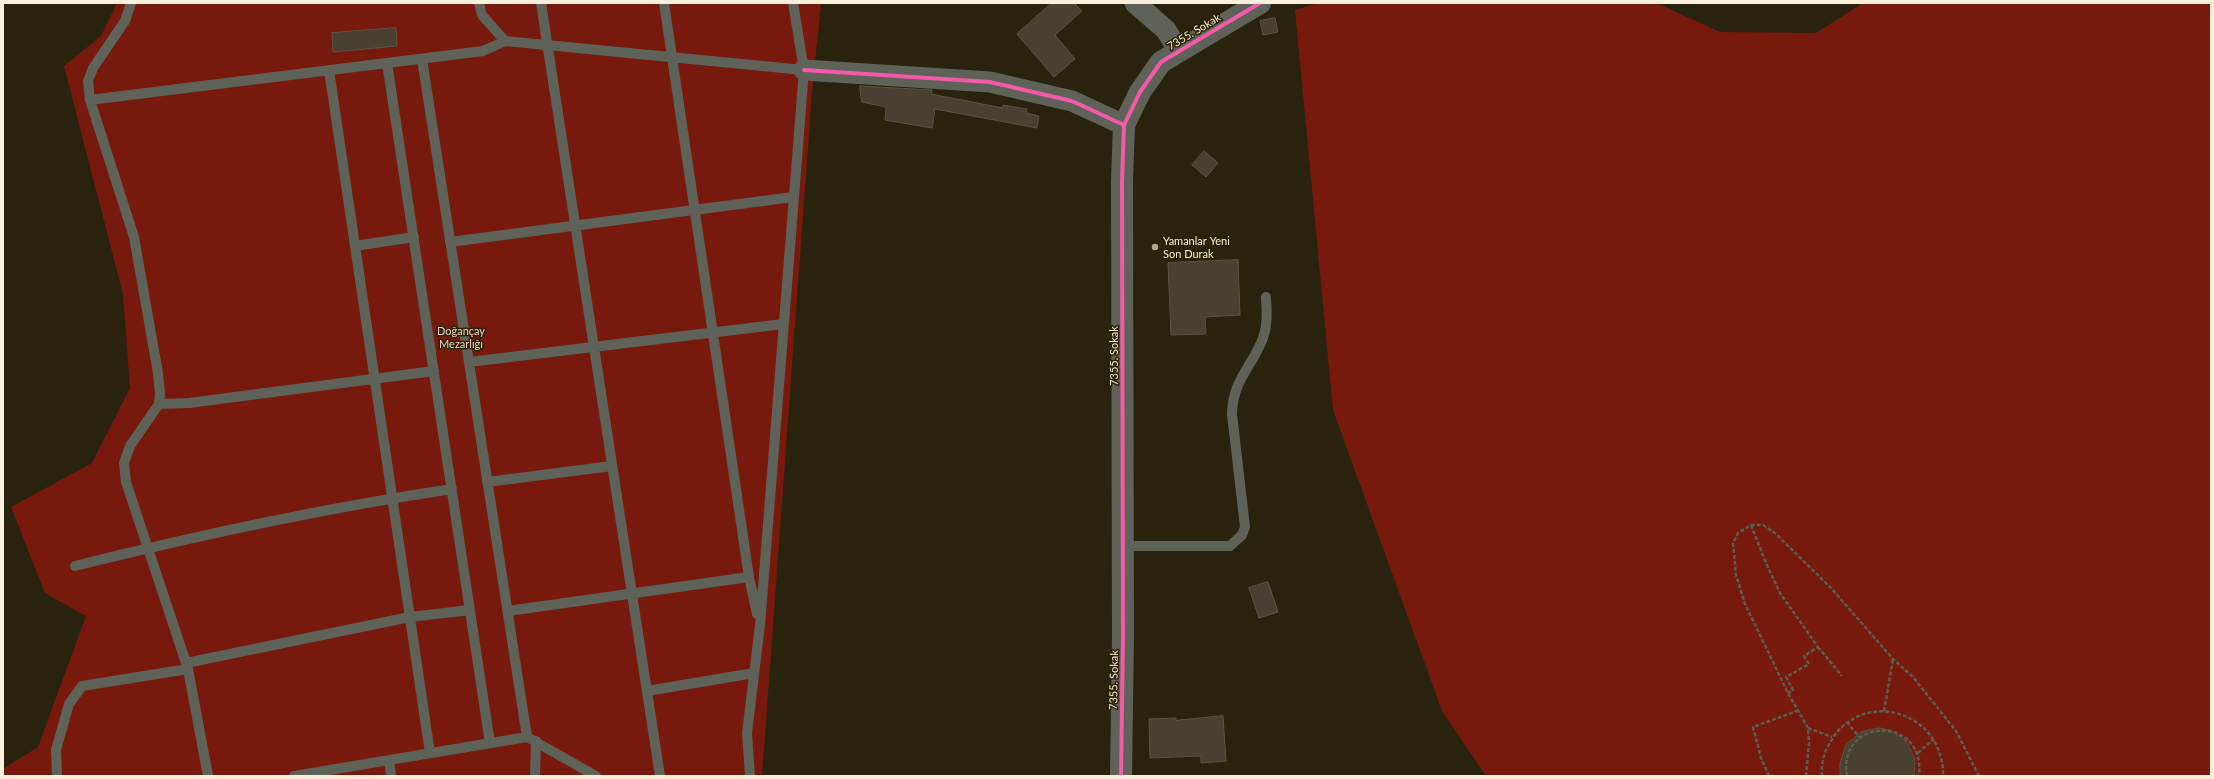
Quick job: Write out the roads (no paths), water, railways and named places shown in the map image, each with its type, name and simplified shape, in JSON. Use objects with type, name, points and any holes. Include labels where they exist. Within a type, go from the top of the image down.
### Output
[{"type":"street","points":[[1134,3],[1166,30],[1179,52]]},
{"type":"street","name":"7355. Sokak","points":[[1121,776],[1123,546],[1122,181],[1124,124],[1140,92],[1161,62],[1260,3]]},
{"type":"street","points":[[804,70],[990,82],[1072,101],[1124,124]]},
{"type":"lane","points":[[131,3],[125,21],[93,68],[88,81],[90,100],[134,237],[158,373],[160,394],[159,404],[130,446],[124,463],[126,482],[188,666],[208,776]]},
{"type":"lane","points":[[479,3],[482,15],[505,41]]},
{"type":"lane","points":[[540,3],[660,776]]},
{"type":"lane","points":[[664,3],[749,577],[760,626]]},
{"type":"lane","points":[[750,776],[747,733],[760,626],[804,70],[793,3]]},
{"type":"lane","points":[[90,100],[483,51],[505,41],[804,70]]},
{"type":"lane","points":[[422,59],[487,482],[531,739],[535,776]]},
{"type":"lane","points":[[387,63],[490,743]]},
{"type":"lane","points":[[329,70],[430,753]]},
{"type":"lane","points":[[450,242],[794,197]]},
{"type":"lane","points":[[355,246],[414,237]]},
{"type":"lane","points":[[1123,546],[1230,546],[1242,535],[1245,528],[1232,414],[1232,398],[1238,383],[1261,342],[1267,323],[1266,297]]},
{"type":"lane","points":[[469,362],[783,324]]},
{"type":"lane","points":[[159,404],[189,403],[434,371]]},
{"type":"lane","points":[[487,482],[612,466]]},
{"type":"lane","points":[[75,566],[148,548],[392,498],[452,489]]},
{"type":"lane","points":[[508,611],[749,577]]},
{"type":"lane","points":[[57,776],[56,750],[69,704],[82,686],[188,666],[410,617],[470,610]]},
{"type":"lane","points":[[647,690],[754,674]]},
{"type":"lane","points":[[294,776],[490,743],[531,739],[596,776]]},
{"type":"lane","points":[[388,760],[391,776]]},
{"type":"place","name":"Yamanlar Yeni Son Durak","points":[[1155,247]]},
{"type":"park label","name":"Doğançay Mezarlığı","points":[[461,337]]}]
